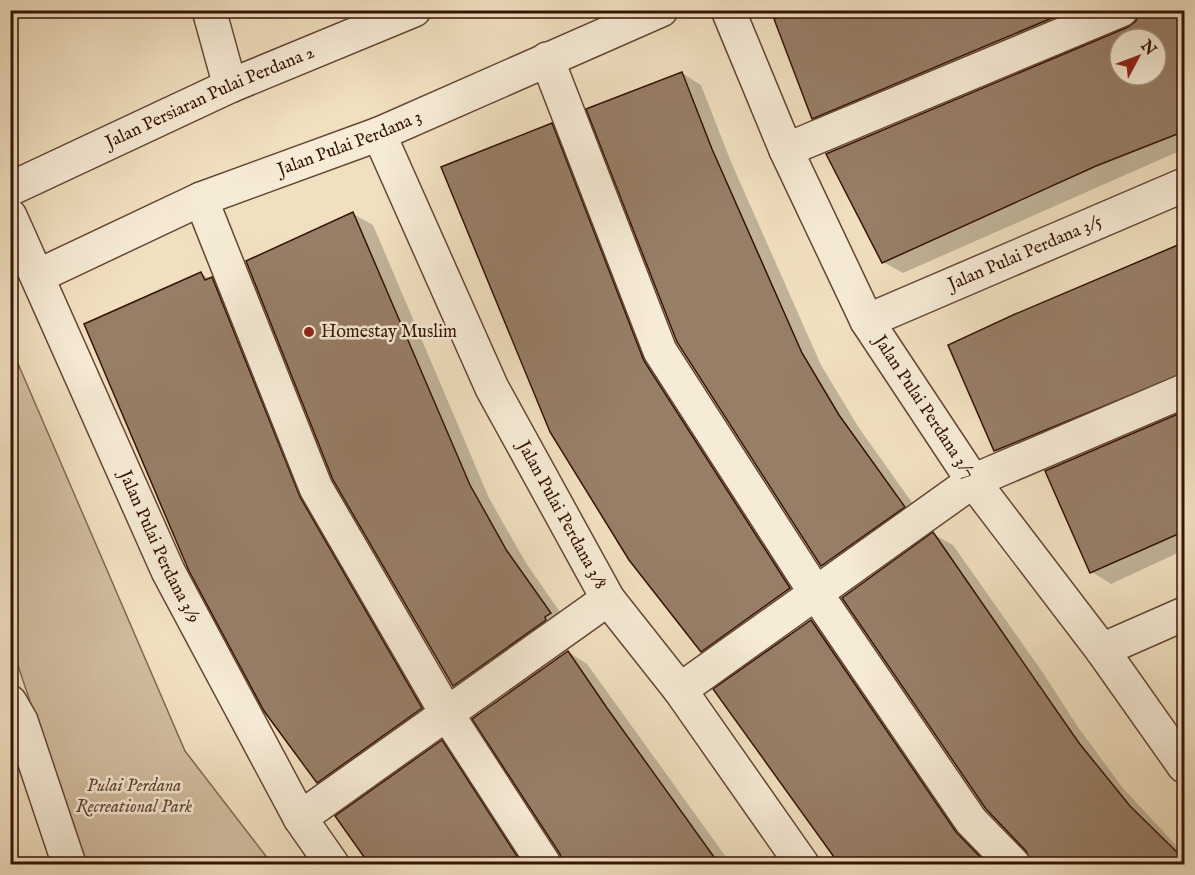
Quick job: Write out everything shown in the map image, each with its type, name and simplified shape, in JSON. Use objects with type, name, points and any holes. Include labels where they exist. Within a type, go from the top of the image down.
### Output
[{"type":"street","points":[[209,10],[230,86]]},
{"type":"street","name":"Jalan Persiaran Pulai Perdana 2","points":[[10,189],[230,86],[414,10]]},
{"type":"street","name":"Jalan Pulai Perdana 3","points":[[38,276],[201,199],[379,134],[661,10]]},
{"type":"street","name":"Jalan Pulai Perdana 3/7","points":[[728,10],[786,150],[867,321],[973,481],[1102,650],[1185,766]]},
{"type":"street","points":[[786,150],[1120,10]]},
{"type":"street","points":[[546,59],[660,351],[815,592],[971,821],[1013,864]]},
{"type":"street","name":"Jalan Pulai Perdana 3/8","points":[[379,134],[492,388],[608,599],[680,690],[802,864]]},
{"type":"street","name":"Jalan Pulai Perdana 3/5","points":[[867,321],[1185,185]]},
{"type":"street","points":[[201,199],[316,488],[447,714],[544,864]]},
{"type":"street","name":"Jalan Pulai Perdana 3/9","points":[[10,216],[168,571],[300,818],[332,864]]},
{"type":"street","points":[[680,690],[973,481],[1185,391]]},
{"type":"street","points":[[300,818],[608,599]]},
{"type":"street","points":[[1102,650],[1185,614]]},
{"type":"street","points":[[10,702],[21,721],[69,864]]},
{"type":"green space","name":"Pulai Perdana Recreational Park","points":[[10,345],[185,751],[272,864],[85,864],[11,645]]},
{"type":"building","points":[[795,10],[1071,10],[812,119],[774,19]]},
{"type":"building","points":[[1139,10],[1185,10],[1185,131],[1096,166],[882,263],[826,154],[1108,35],[1108,87],[1168,87],[1168,27],[1128,27],[1136,21]]},
{"type":"building","points":[[682,72],[712,149],[802,353],[839,415],[905,507],[821,566],[677,342],[586,109]]},
{"type":"building","points":[[552,123],[644,361],[790,588],[701,652],[629,560],[550,432],[441,167]]},
{"type":"building","points":[[353,212],[470,485],[507,551],[551,613],[545,617],[546,620],[453,686],[333,480],[246,261]]},
{"type":"building","points":[[1185,242],[1185,373],[994,451],[948,345]]},
{"type":"building","points":[[201,272],[205,280],[212,277],[300,497],[422,708],[317,783],[264,711],[189,571],[84,324]]},
{"type":"building","points":[[1185,411],[1185,531],[1090,573],[1045,471]]},
{"type":"building","points":[[933,532],[1079,743],[1130,806],[1185,860],[1185,864],[1031,864],[1026,851],[986,809],[842,598]]},
{"type":"building","points":[[811,620],[956,832],[987,864],[839,864],[713,689]]},
{"type":"building","points":[[568,651],[719,864],[562,864],[560,854],[472,719]]},
{"type":"building","points":[[442,740],[522,864],[369,864],[335,816]]},
{"type":"place","name":"Homestay Muslim","points":[[309,332]]}]
